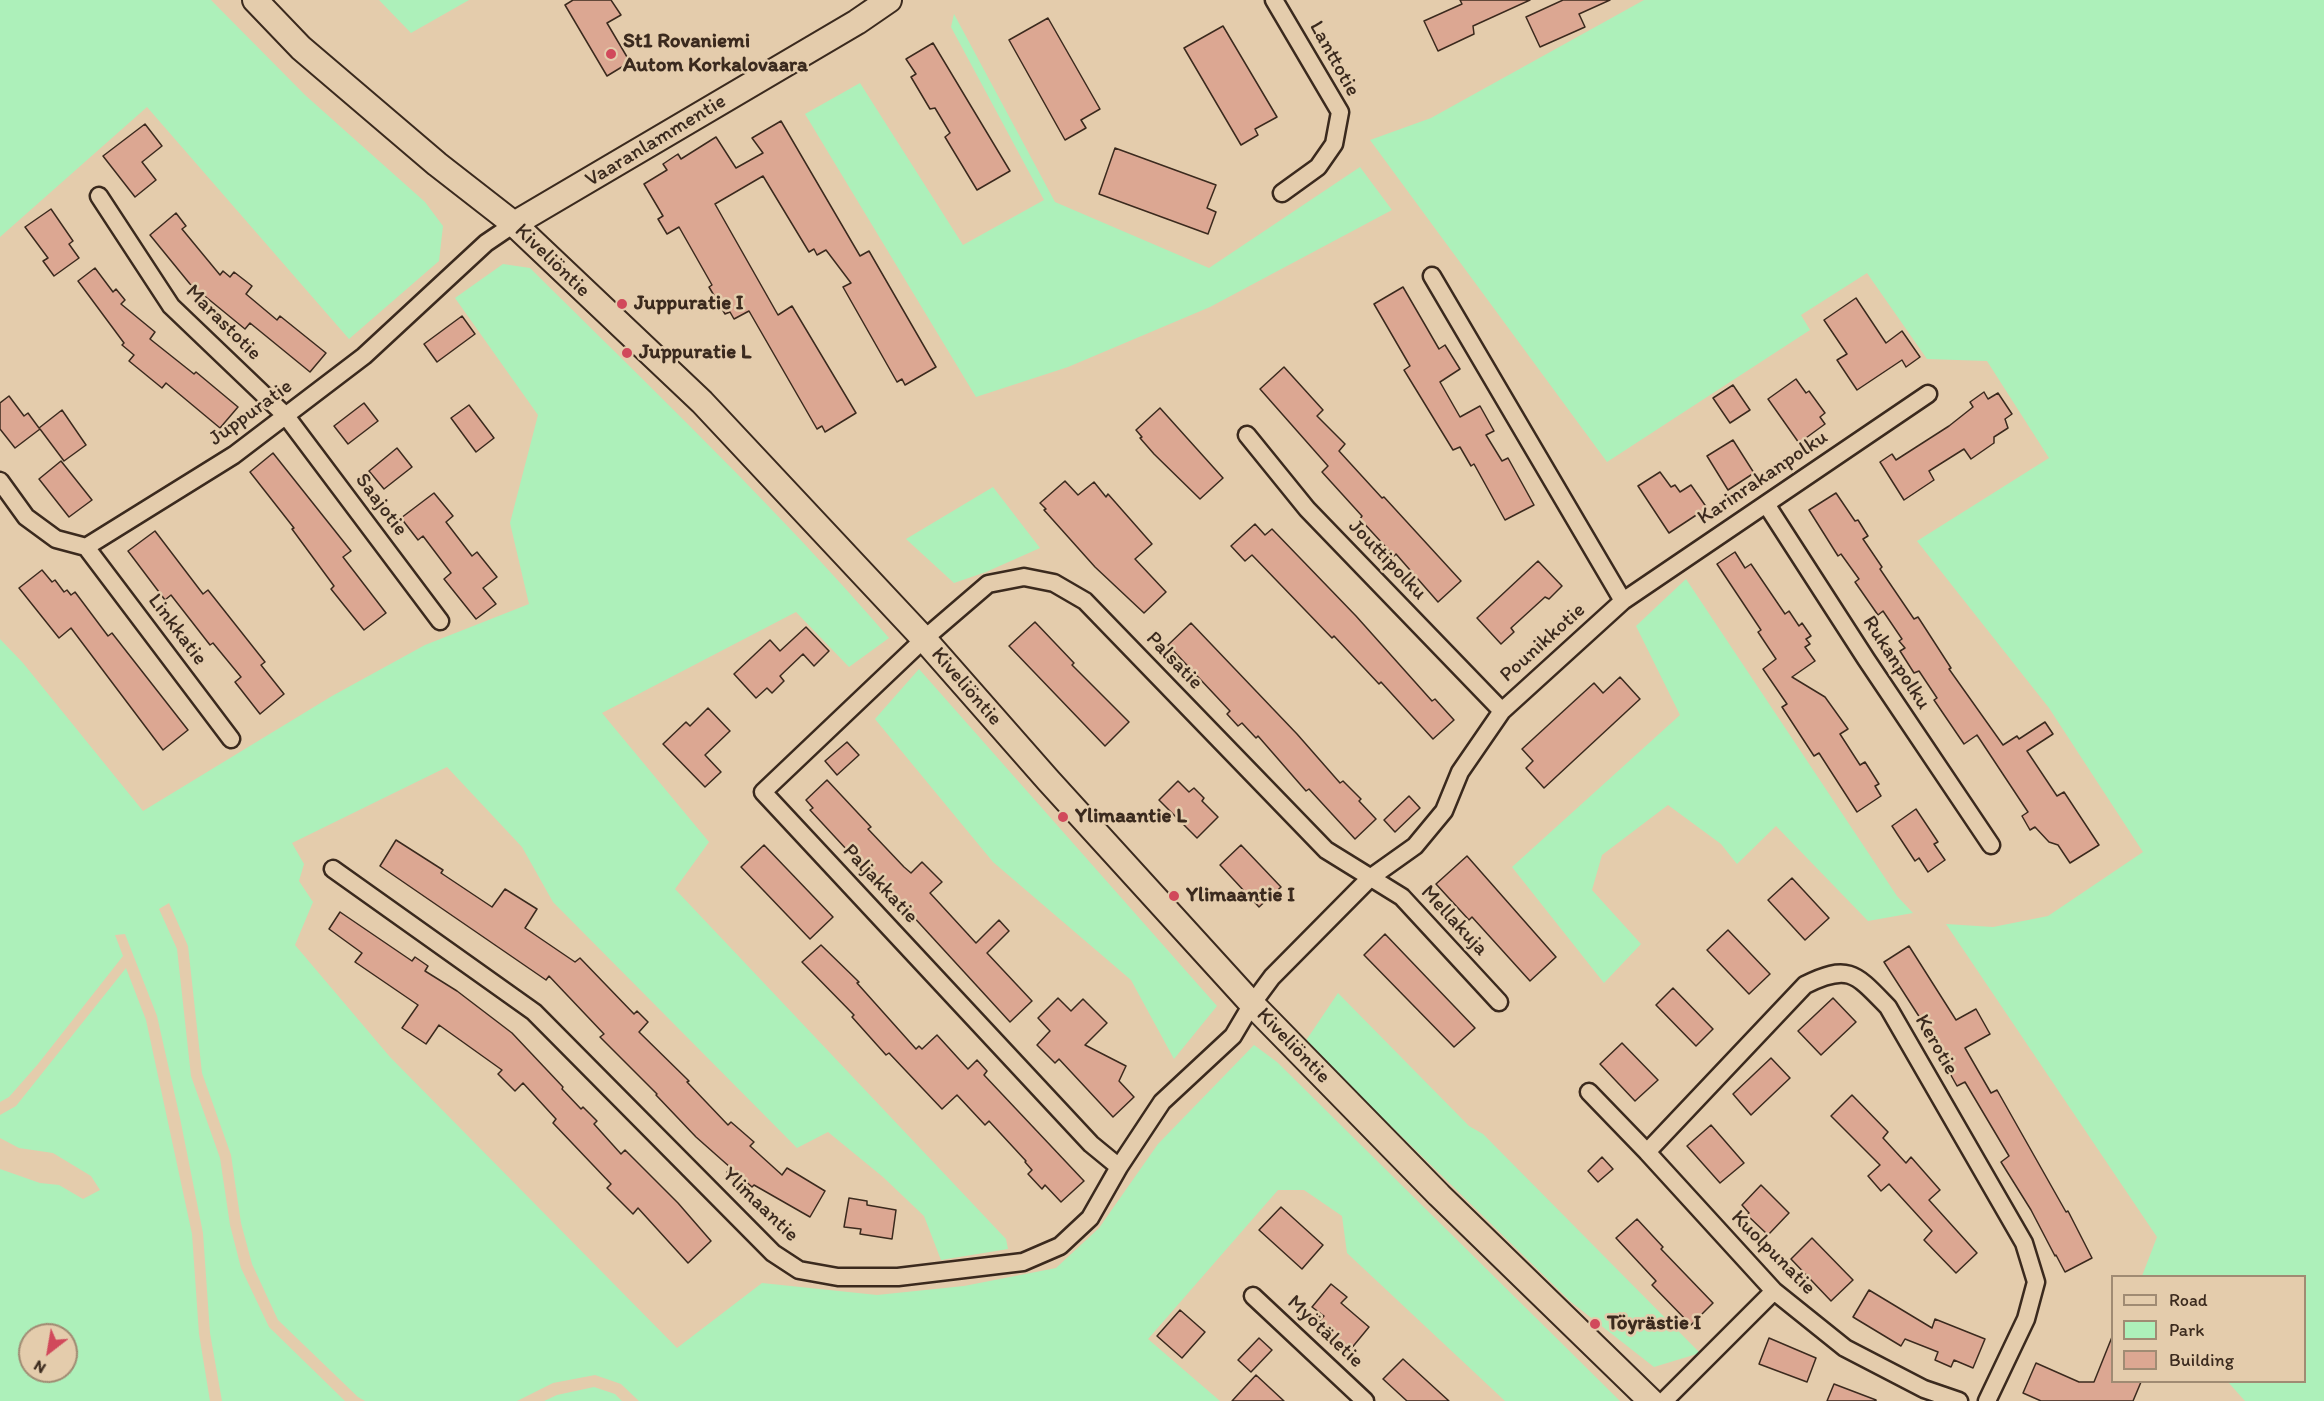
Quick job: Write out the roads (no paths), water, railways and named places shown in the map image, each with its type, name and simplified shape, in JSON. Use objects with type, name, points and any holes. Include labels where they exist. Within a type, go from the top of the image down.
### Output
[{"type":"street","name":"Kiveliöntie","points":[[255,0],[310,56],[437,164],[514,224],[702,402],[924,639],[1048,780],[1252,1004],[1439,1195],[1651,1401]]},
{"type":"street","name":"Vaaranlammentie","points":[[514,224],[857,22],[890,0]]},
{"type":"street","name":"Lanttotie","points":[[1274,0],[1340,112],[1334,144],[1318,167],[1282,193]]},
{"type":"street","name":"Marastotie","points":[[99,196],[171,306],[286,416]]},
{"type":"street","name":"Juppuratie","points":[[86,547],[234,455],[286,416],[364,356],[486,243],[514,224]]},
{"type":"street","points":[[1432,276],[1623,601]]},
{"type":"street","name":"Karinrakanpolku","points":[[1623,601],[1928,394]]},
{"type":"street","name":"Saajotie","points":[[286,416],[440,621]]},
{"type":"street","name":"Jouttipolku","points":[[1247,435],[1307,509],[1502,711]]},
{"type":"street","points":[[0,481],[27,517],[56,539],[86,547]]},
{"type":"street","name":"Rukanpolku","points":[[1766,504],[1866,659],[1991,845]]},
{"type":"street","name":"Linkkatie","points":[[86,547],[231,739]]},
{"type":"street","name":"Palsatie","points":[[924,639],[988,584],[1024,577],[1054,583],[1084,601],[1326,850],[1370,878]]},
{"type":"street","name":"Pounikkotie","points":[[1252,1004],[1272,977],[1370,878],[1415,846],[1444,810],[1460,772],[1502,711],[1623,601]]},
{"type":"street","name":"Paljakkatie","points":[[924,639],[763,792],[1091,1144],[1119,1167]]},
{"type":"street","name":"Ylimaantie","points":[[333,868],[534,1012],[773,1253],[799,1270],[838,1277],[898,1277],[1023,1262],[1060,1246],[1090,1218],[1119,1167],[1162,1102],[1233,1036],[1252,1004]]},
{"type":"street","name":"Mellakuja","points":[[1370,878],[1402,897],[1498,1002]]},
{"type":"street","name":"Kerotie","points":[[1647,1152],[1805,986],[1826,975],[1849,973],[1866,984],[1888,1007],[2024,1243],[2036,1282],[2026,1319],[1987,1401]]},
{"type":"street","name":"Kuolpunatie","points":[[1589,1092],[1774,1291],[1845,1348],[1924,1389],[1959,1401]]},
{"type":"street","points":[[1664,1401],[1774,1291]]},
{"type":"street","name":"Myötäletie","points":[[1253,1296],[1365,1401]]},
{"type":"place","name":"St1 Rovaniemi Autom Korkalovaara","points":[[611,54]]},
{"type":"place","name":"Juppuratie I","points":[[622,304]]},
{"type":"place","name":"Juppuratie L","points":[[627,353]]},
{"type":"place","name":"Ylimaantie L","points":[[1063,817]]},
{"type":"place","name":"Ylimaantie I","points":[[1174,896]]},
{"type":"place","name":"Töyrästie I","points":[[1595,1324]]}]
